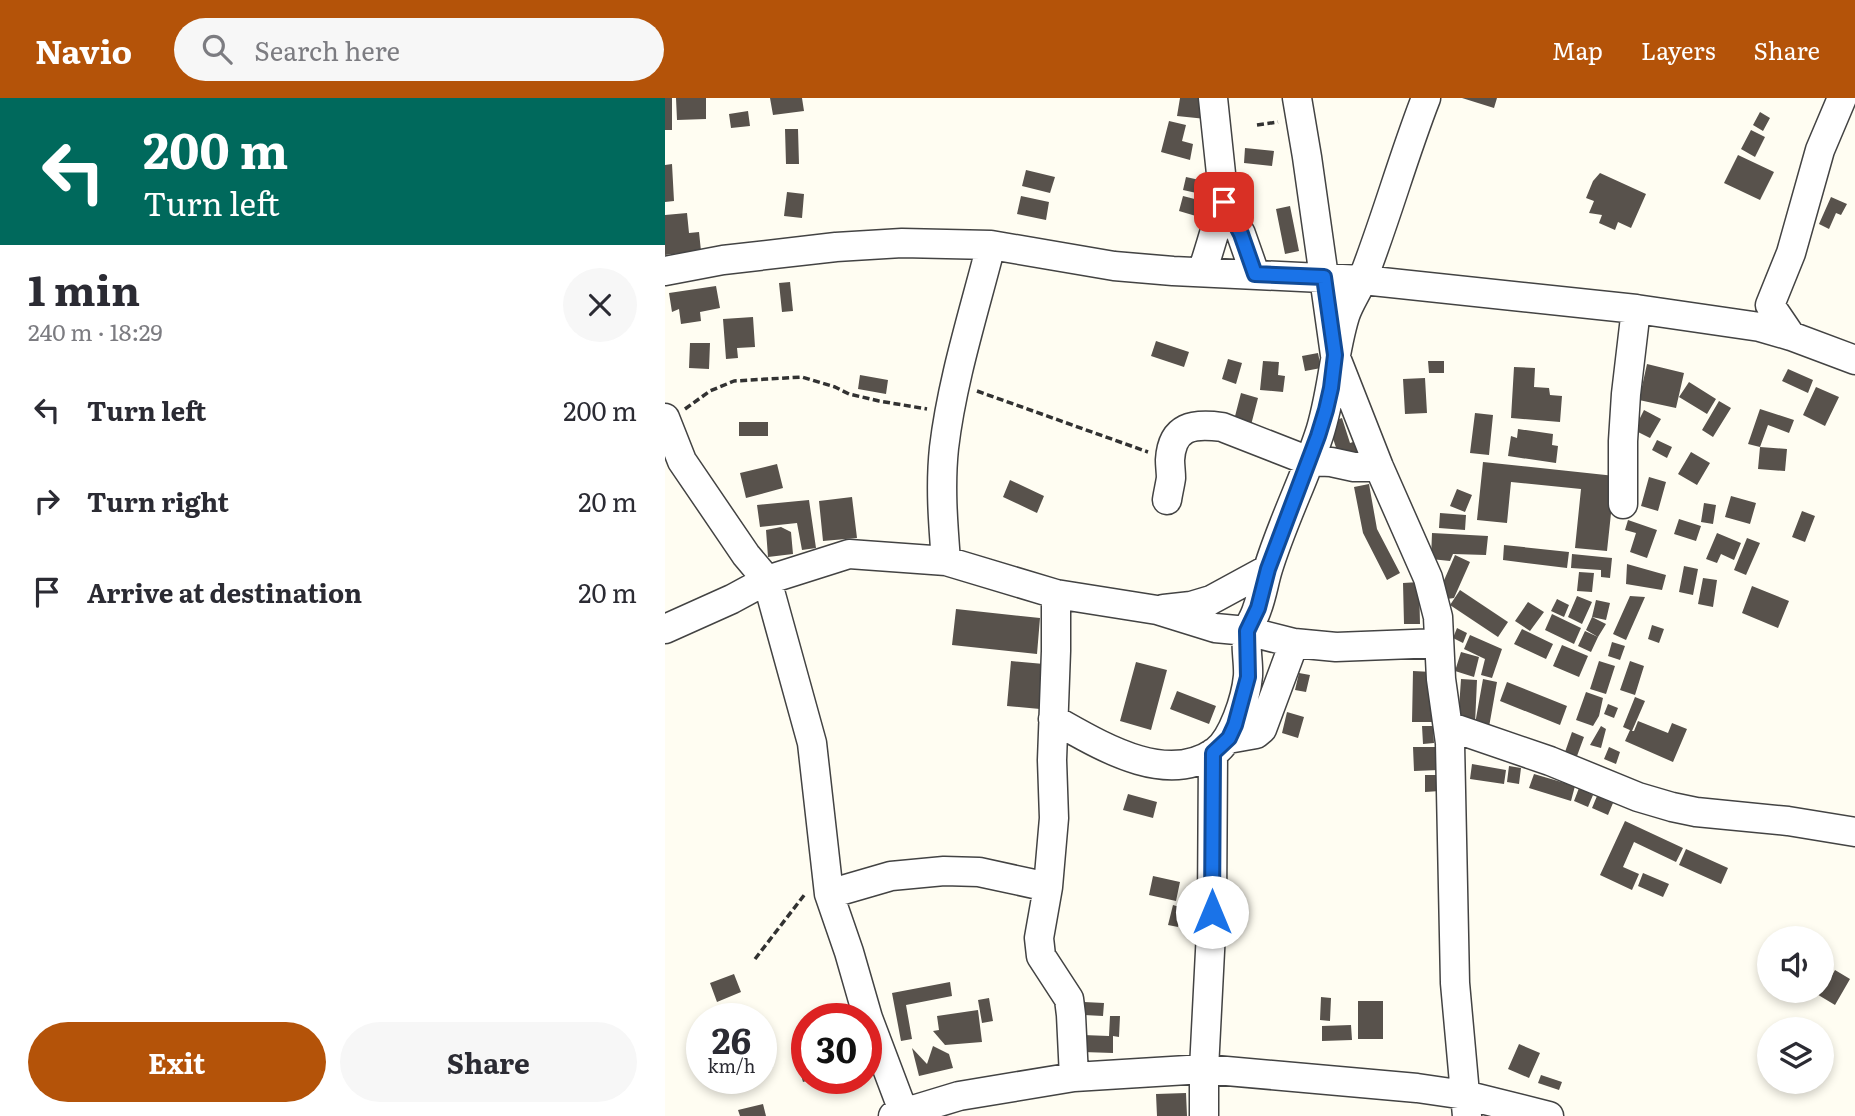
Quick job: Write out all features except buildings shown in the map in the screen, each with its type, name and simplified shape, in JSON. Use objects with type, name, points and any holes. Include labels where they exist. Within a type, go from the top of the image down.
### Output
[{"type":"street","points":[[1213,98],[1224,202],[1241,234],[1255,274]]},
{"type":"street","points":[[1297,98],[1335,355],[1379,467],[1428,578],[1438,617],[1453,810],[1455,983],[1466,1105]]},
{"type":"street","points":[[1204,1116],[1204,1069],[1221,746],[1235,725],[1248,677],[1247,631],[1258,608],[1268,569],[1326,410],[1335,355],[1346,314],[1363,279],[1426,98]]},
{"type":"street","points":[[1730,322],[1770,305],[1791,253],[1820,150],[1842,98]]},
{"type":"street","points":[[1202,272],[1224,202]]},
{"type":"street","points":[[665,271],[723,260],[836,247],[902,243],[991,245],[1114,266],[1363,279],[1636,309],[1760,327],[1855,360]]},
{"type":"street","points":[[946,561],[942,497],[944,449],[953,399],[991,245]]},
{"type":"street","points":[[1770,305],[1791,336]]},
{"type":"street","points":[[1623,504],[1626,394],[1636,309]]},
{"type":"street","points":[[665,421],[682,461],[739,545],[767,580],[812,743],[829,894],[900,1115],[959,1096],[1075,1077],[1204,1069],[1417,1088],[1466,1105],[1549,1116]]},
{"type":"street","points":[[1167,500],[1174,439],[1179,433],[1191,428],[1209,425],[1222,427],[1309,461],[1354,467],[1379,467]]},
{"type":"street","points":[[665,629],[767,580],[849,554],[946,561],[1056,594],[1157,610],[1215,628],[1247,631],[1294,643],[1336,647],[1439,643]]},
{"type":"street","points":[[1157,610],[1191,606],[1212,600],[1268,569]]},
{"type":"street","points":[[1056,594],[1053,818],[1048,887],[1039,938],[1041,956],[1069,999],[1075,1077]]},
{"type":"street","points":[[1053,719],[1120,754],[1150,763],[1177,766],[1193,762],[1221,746],[1256,734],[1262,729],[1294,643]]},
{"type":"street","points":[[1448,726],[1672,807],[1855,832]]},
{"type":"street","points":[[829,894],[891,876],[944,871],[979,872],[1048,887]]},
{"type":"path","points":[[665,421],[711,391],[734,381],[802,377],[849,394],[879,401],[992,396],[1170,460]]},
{"type":"path","points":[[755,959],[827,866]]},
{"type":"route","points":[[1212,912],[1213,753],[1229,738],[1235,725],[1248,677],[1247,631],[1258,608],[1268,569],[1318,436],[1331,388],[1335,355],[1324,277],[1255,274],[1241,234],[1224,202]]}]
